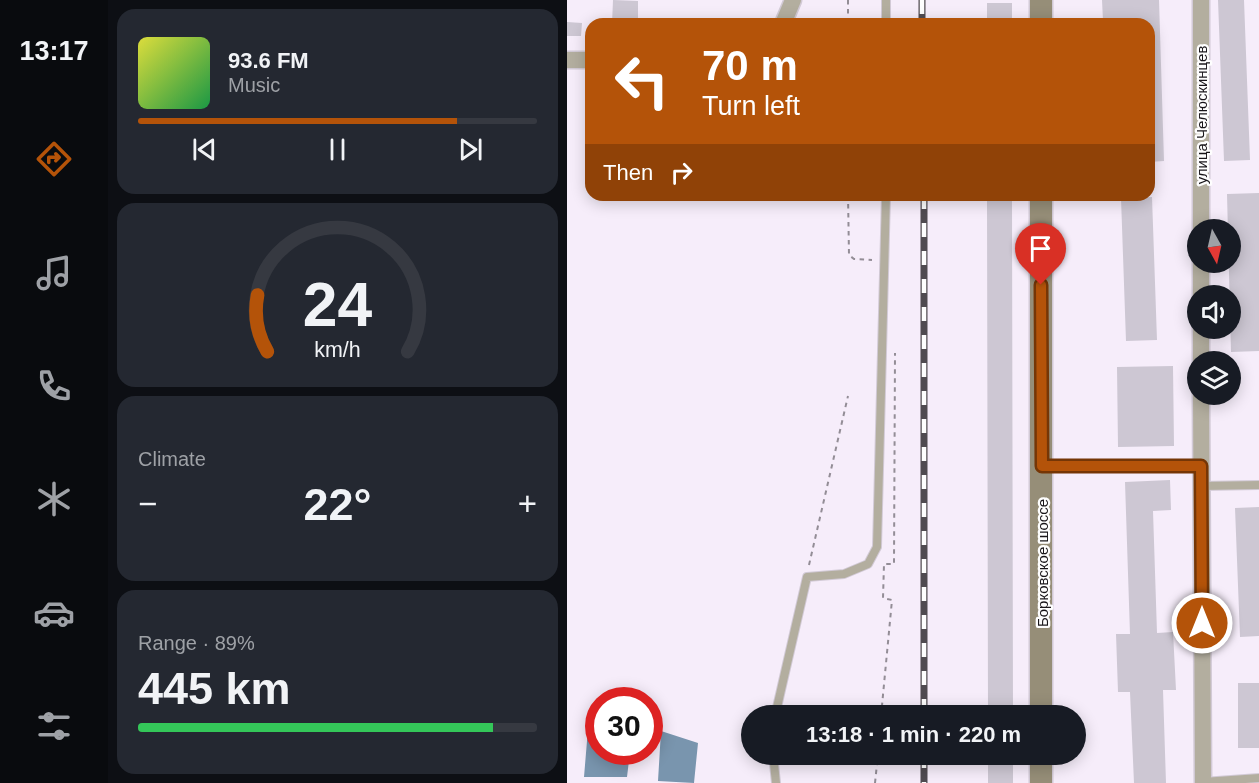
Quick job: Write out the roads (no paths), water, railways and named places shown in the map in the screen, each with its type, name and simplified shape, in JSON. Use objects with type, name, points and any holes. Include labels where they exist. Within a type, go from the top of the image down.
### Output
[{"type":"main road","points":[[1041,0],[1041,18]]},
{"type":"main road","name":"Борковское шоссе","points":[[1041,201],[1041,705]]},
{"type":"main road","points":[[1041,765],[1041,783]]},
{"type":"street","points":[[786,18],[793,0]]},
{"type":"street","name":"улица Челюскинцев","points":[[1201,0],[1201,219]]},
{"type":"street","points":[[567,60],[585,60]]},
{"type":"street","points":[[1201,405],[1203,783]]},
{"type":"lane","points":[[886,0],[886,18]]},
{"type":"lane","points":[[777,705],[807,577],[844,574],[868,564],[877,547],[887,201]]},
{"type":"lane","points":[[1042,466],[1201,466]]},
{"type":"lane","points":[[1201,486],[1259,486]]},
{"type":"lane","points":[[774,765],[776,783]]},
{"type":"lane","points":[[1203,783],[1259,778]]},
{"type":"water","points":[[663,732],[698,743],[694,783],[658,781],[659,765],[663,765]]},
{"type":"water","points":[[585,765],[628,765],[627,777],[584,777]]},
{"type":"railway","points":[[922,0],[922,18]]},
{"type":"railway","points":[[924,201],[924,705]]},
{"type":"railway","points":[[924,765],[924,783]]}]
